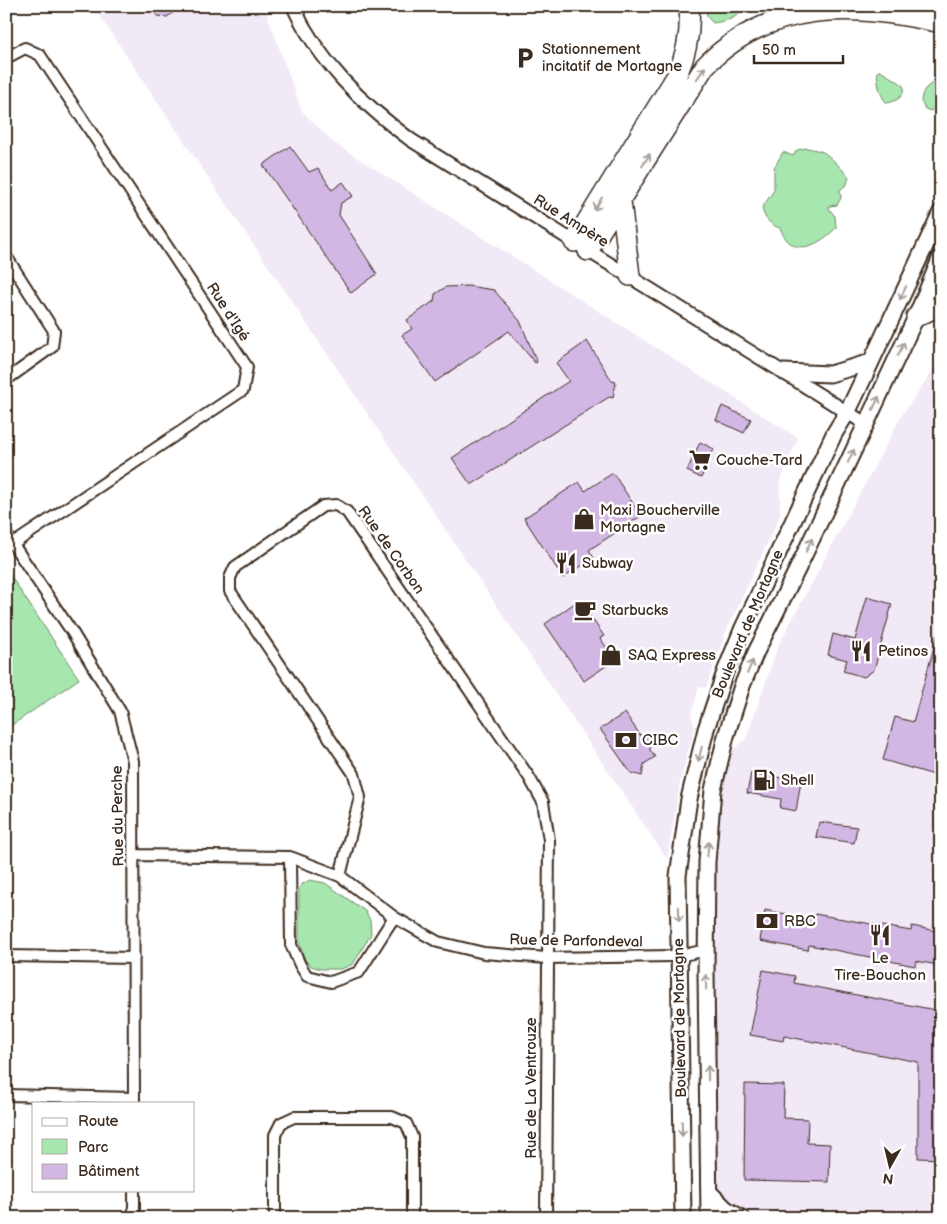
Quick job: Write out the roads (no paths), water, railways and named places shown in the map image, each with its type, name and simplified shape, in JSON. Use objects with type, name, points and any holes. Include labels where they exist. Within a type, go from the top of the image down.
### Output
[{"type":"highway","points":[[581,247],[677,75],[684,58],[688,40],[689,6]]},
{"type":"highway","points":[[581,247],[621,201],[705,66],[726,44],[748,27],[763,19],[788,11],[816,7],[879,11],[941,23]]},
{"type":"highway","points":[[621,201],[630,276]]},
{"type":"highway","points":[[916,317],[941,305]]},
{"type":"main road","name":"Boulevard de Mortagne","points":[[684,1218],[678,876],[689,799],[714,702],[742,630],[834,434],[848,412],[941,212]]},
{"type":"main road","name":"Boulevard de Mortagne","points":[[709,1218],[707,862],[714,790],[732,712],[756,652],[866,424],[916,317],[941,258]]},
{"type":"main road","points":[[784,372],[830,374],[871,362]]},
{"type":"main road","points":[[709,1192],[726,1209],[741,1218]]},
{"type":"street","name":"Rue Ampère","points":[[293,6],[311,39],[327,62],[352,90],[384,120],[422,147],[866,424]]},
{"type":"street","name":"Rue d'Igé","points":[[6,58],[25,48],[40,55],[247,367],[243,390],[13,544]]},
{"type":"street","points":[[6,256],[54,331],[52,347],[6,380]]},
{"type":"street","name":"Rue de Corbon","points":[[340,876],[360,797],[354,774],[230,591],[230,578],[235,567],[323,506],[336,505],[348,512],[530,777],[543,802],[549,840],[547,958]]},
{"type":"street","name":"Rue du Perche","points":[[6,534],[72,632],[120,711],[133,761],[134,1100]]},
{"type":"street","name":"Rue de Parfondeval","points":[[134,855],[290,858],[340,876],[394,917],[438,942],[484,953],[547,958],[679,956],[706,950]]},
{"type":"street","points":[[290,858],[290,945],[307,976],[331,982],[359,972],[394,917]]},
{"type":"street","points":[[6,956],[134,958]]},
{"type":"street","name":"Rue de La Ventrouze","points":[[546,1218],[547,958]]},
{"type":"street","points":[[6,1095],[134,1100]]},
{"type":"street","points":[[275,1218],[275,1136],[281,1123],[294,1117],[392,1117],[406,1123],[412,1137],[412,1218]]},
{"type":"street","points":[[134,1192],[134,1218]]},
{"type":"place","name":"Stationnement incitatif de Mortagne","points":[[525,58]]},
{"type":"place","name":"Couche-Tard","points":[[700,460]]},
{"type":"place","name":"Maxi Boucherville Mortagne","points":[[584,519]]},
{"type":"place","name":"Subway","points":[[566,563]]},
{"type":"place","name":"Starbucks","points":[[585,610]]},
{"type":"place","name":"Petinos","points":[[861,651]]},
{"type":"place","name":"SAQ Express","points":[[611,655]]},
{"type":"place","name":"CIBC","points":[[626,740]]},
{"type":"place","name":"Shell","points":[[764,780]]},
{"type":"place","name":"RBC","points":[[767,921]]},
{"type":"place","name":"Le Tire-Bouchon","points":[[880,935]]}]
